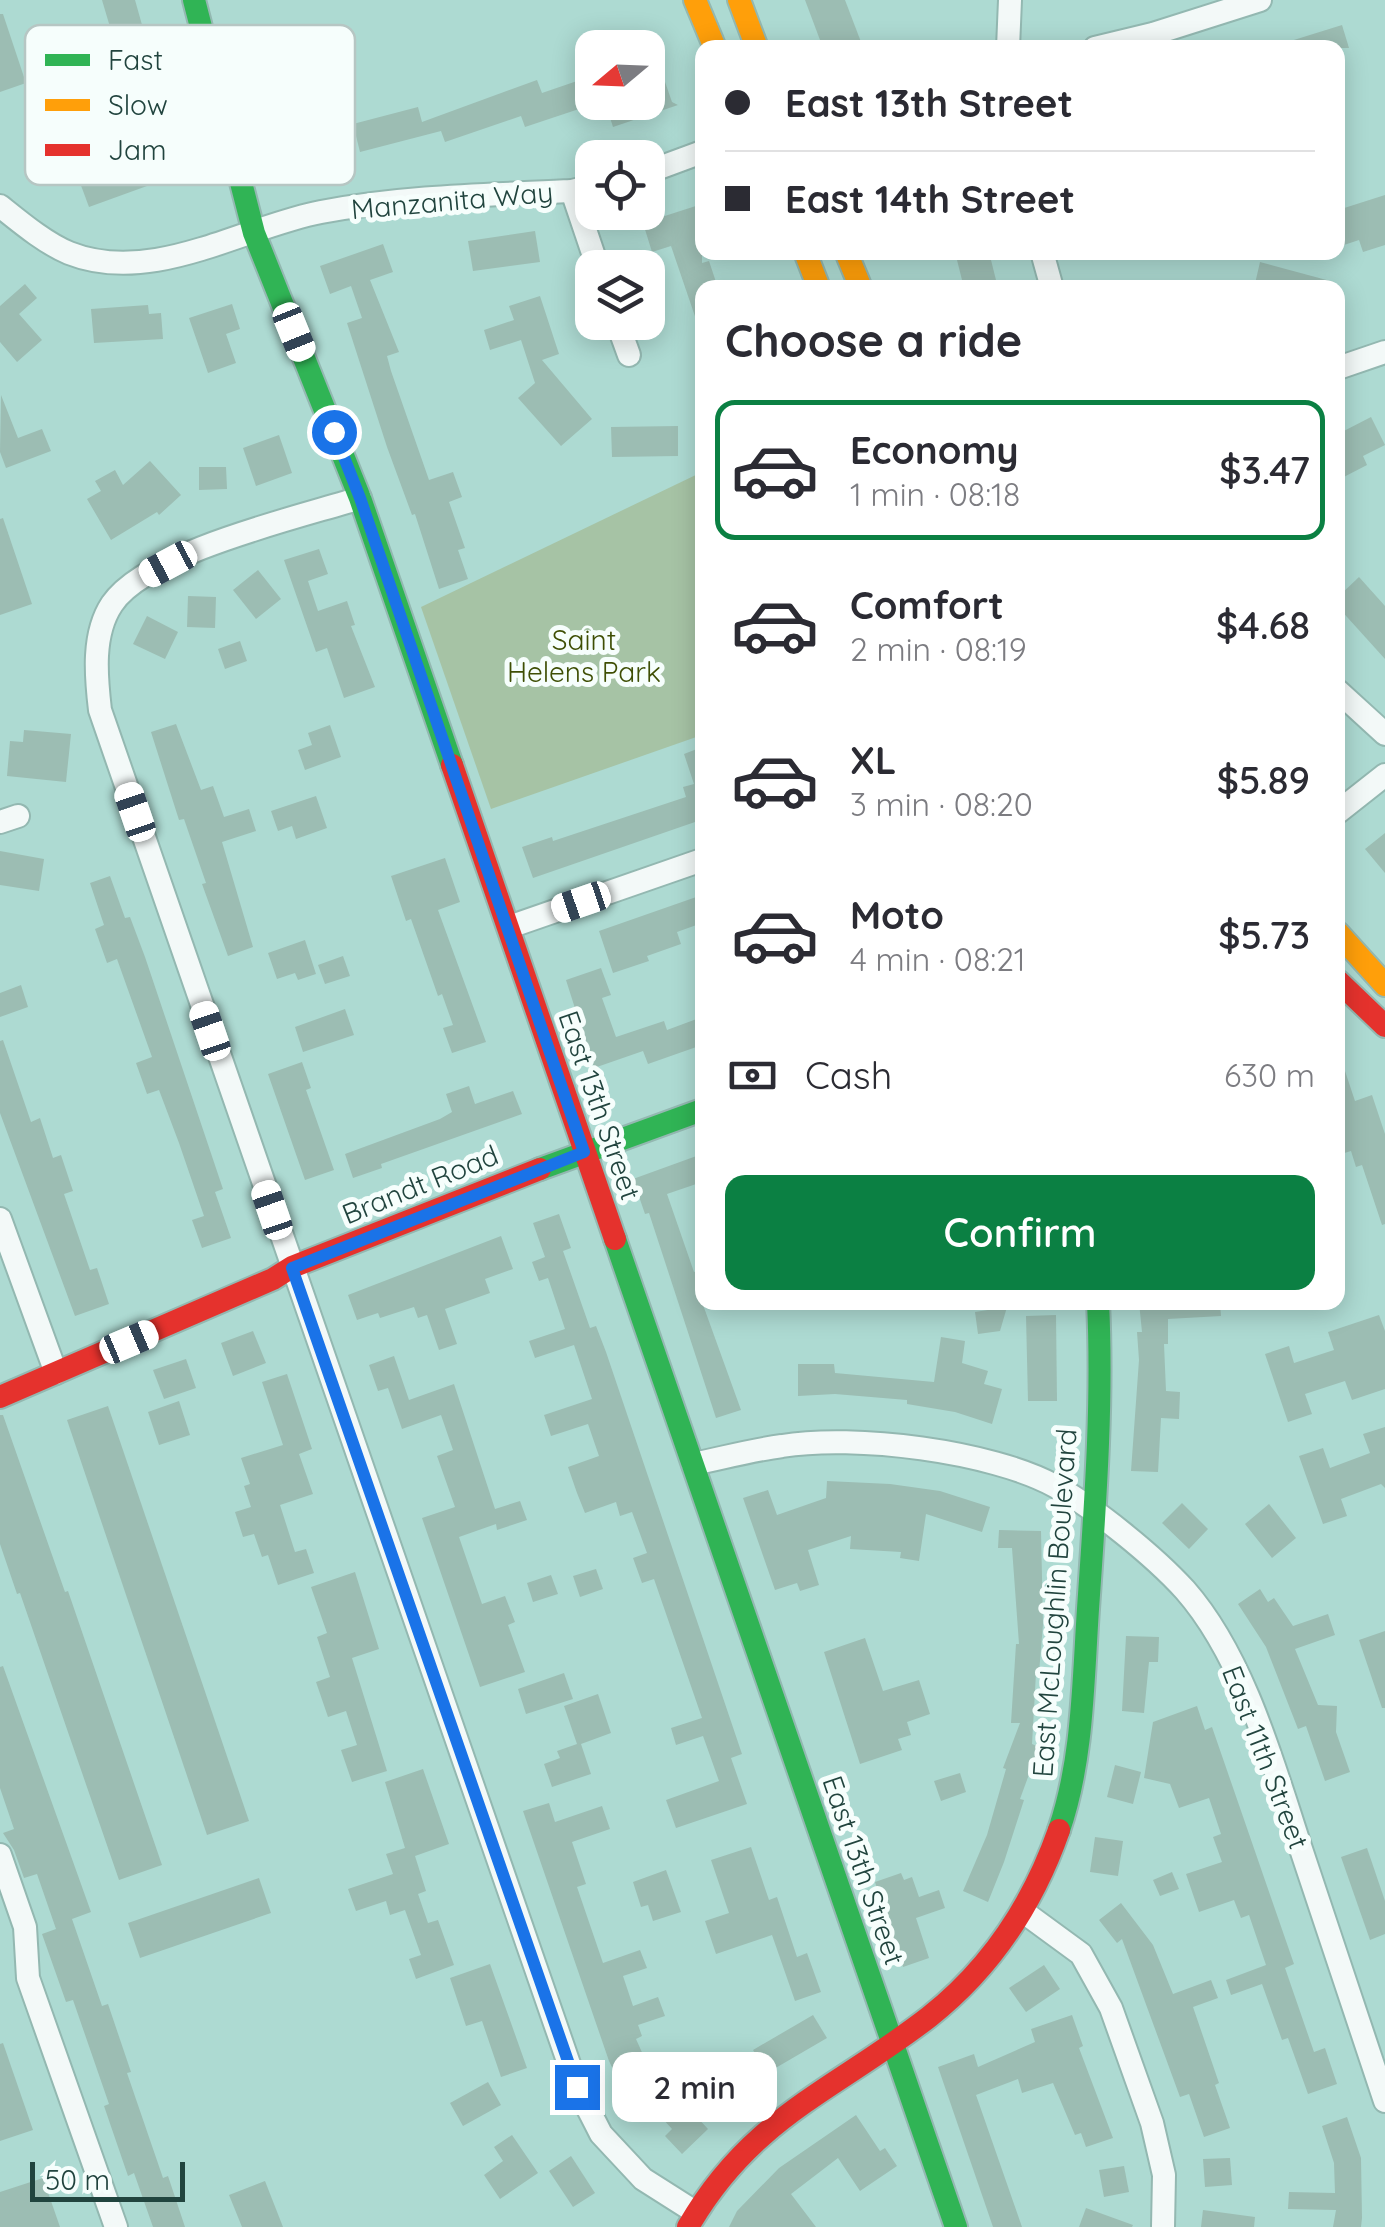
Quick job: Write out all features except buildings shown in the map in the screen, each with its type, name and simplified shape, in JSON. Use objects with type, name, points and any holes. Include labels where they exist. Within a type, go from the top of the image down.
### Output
[{"type":"street","name":"East 13th Street","points":[[194,0],[200,25]]},
{"type":"street","points":[[695,0],[712,40]]},
{"type":"street","points":[[738,0],[754,40]]},
{"type":"street","points":[[1008,40],[1010,0]]},
{"type":"street","points":[[1128,40],[1260,0]]},
{"type":"street","points":[[665,166],[695,155]]},
{"type":"street","name":"East 13th Street","points":[[242,185],[254,233],[360,498],[956,2227]]},
{"type":"street","name":"Manzanita Way","points":[[0,206],[70,254],[156,261],[316,213],[403,198],[575,188]]},
{"type":"street","points":[[624,340],[629,355]]},
{"type":"street","points":[[1345,366],[1385,352]]},
{"type":"street","points":[[360,498],[191,552],[144,576],[114,602],[100,629],[100,710],[577,2087],[601,2134],[642,2179],[691,2220]]},
{"type":"street","points":[[1345,697],[1385,734]]},
{"type":"street","points":[[1345,806],[1385,775]]},
{"type":"street","points":[[509,927],[695,862]]},
{"type":"street","points":[[1345,941],[1385,985]]},
{"type":"street","points":[[1345,988],[1385,1026]]},
{"type":"street","name":"Brandt Road","points":[[0,1397],[292,1268],[584,1152],[695,1112]]},
{"type":"street","points":[[0,1219],[56,1373]]},
{"type":"street","name":"East McLoughlin Boulevard","points":[[691,2220],[713,2182],[751,2140],[786,2112],[892,2043],[958,1992],[1025,1913],[1060,1837],[1075,1763],[1095,1510],[1101,1360],[1098,1310]]},
{"type":"street","name":"East 11th Street","points":[[694,1464],[785,1445],[854,1442],[916,1447],[1010,1468],[1052,1484],[1095,1510],[1185,1590],[1221,1643],[1246,1694],[1385,2101]]},
{"type":"street","points":[[0,1855],[25,1927],[28,1978],[116,2227]]},
{"type":"street","points":[[1025,1913],[1081,1954],[1110,2008],[1152,2122],[1164,2175],[1163,2227]]},
{"type":"green space","name":"Saint Helens Park","points":[[695,475],[695,737],[491,809],[421,607]]},
{"type":"traffic: fast","points":[[194,0],[200,25]]},
{"type":"traffic: fast","points":[[242,185],[254,233],[360,498],[452,765]]},
{"type":"traffic: fast","points":[[540,1169],[695,1113]]},
{"type":"traffic: fast","points":[[615,1239],[956,2227]]},
{"type":"traffic: fast","points":[[1059,1830],[1073,1776],[1083,1693],[1098,1456],[1098,1310]]},
{"type":"traffic: slow","points":[[695,0],[712,40]]},
{"type":"traffic: slow","points":[[739,0],[754,40]]},
{"type":"traffic: slow","points":[[808,260],[816,280]]},
{"type":"traffic: slow","points":[[849,260],[858,280]]},
{"type":"traffic: slow","points":[[1345,941],[1385,985]]},
{"type":"traffic: jam","points":[[452,765],[615,1239]]},
{"type":"traffic: jam","points":[[1345,988],[1385,1026]]},
{"type":"traffic: jam","points":[[0,1397],[273,1279],[292,1267],[540,1169]]},
{"type":"traffic: jam","points":[[688,2227],[713,2189],[767,2131],[929,2017],[972,1978],[1023,1909],[1059,1830]]},
{"type":"route","points":[[334,432],[584,1152],[292,1268],[577,2087]]}]
